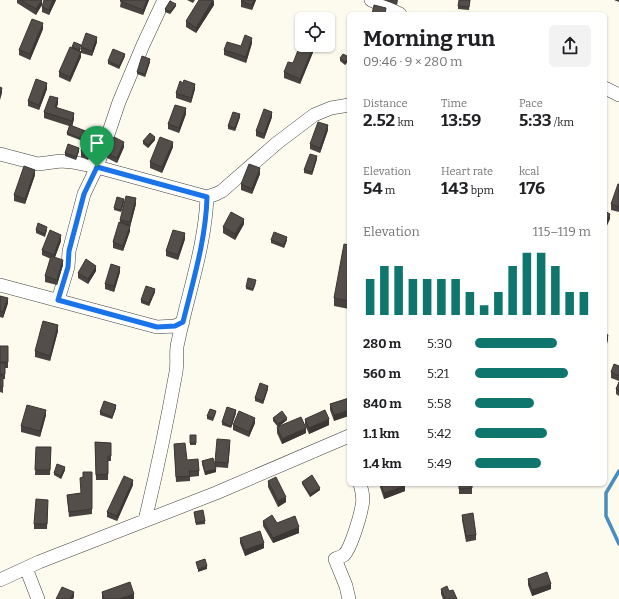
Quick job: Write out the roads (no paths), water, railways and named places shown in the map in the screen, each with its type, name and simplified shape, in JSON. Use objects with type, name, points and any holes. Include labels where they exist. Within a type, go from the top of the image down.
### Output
[{"type":"street","points":[[58,300],[68,267],[69,251],[84,194],[97,167],[122,94],[143,44],[164,0]]},
{"type":"street","points":[[370,0],[396,12]]},
{"type":"street","points":[[607,89],[619,95]]},
{"type":"street","points":[[0,154],[38,164],[61,161],[97,167],[207,197],[222,191],[276,143],[314,115],[331,108],[347,105]]},
{"type":"street","points":[[145,520],[177,368],[177,343],[198,262],[207,210],[207,197]]},
{"type":"street","points":[[0,285],[157,327],[175,326],[183,322]]},
{"type":"street","points":[[0,580],[145,520],[216,493],[347,437]]},
{"type":"street","points":[[349,599],[346,586],[335,559],[342,557],[348,549],[362,505],[363,496],[360,486]]},
{"type":"street","points":[[26,568],[38,599]]},
{"type":"waterway","points":[[619,471],[606,493],[606,516],[619,544]]}]
